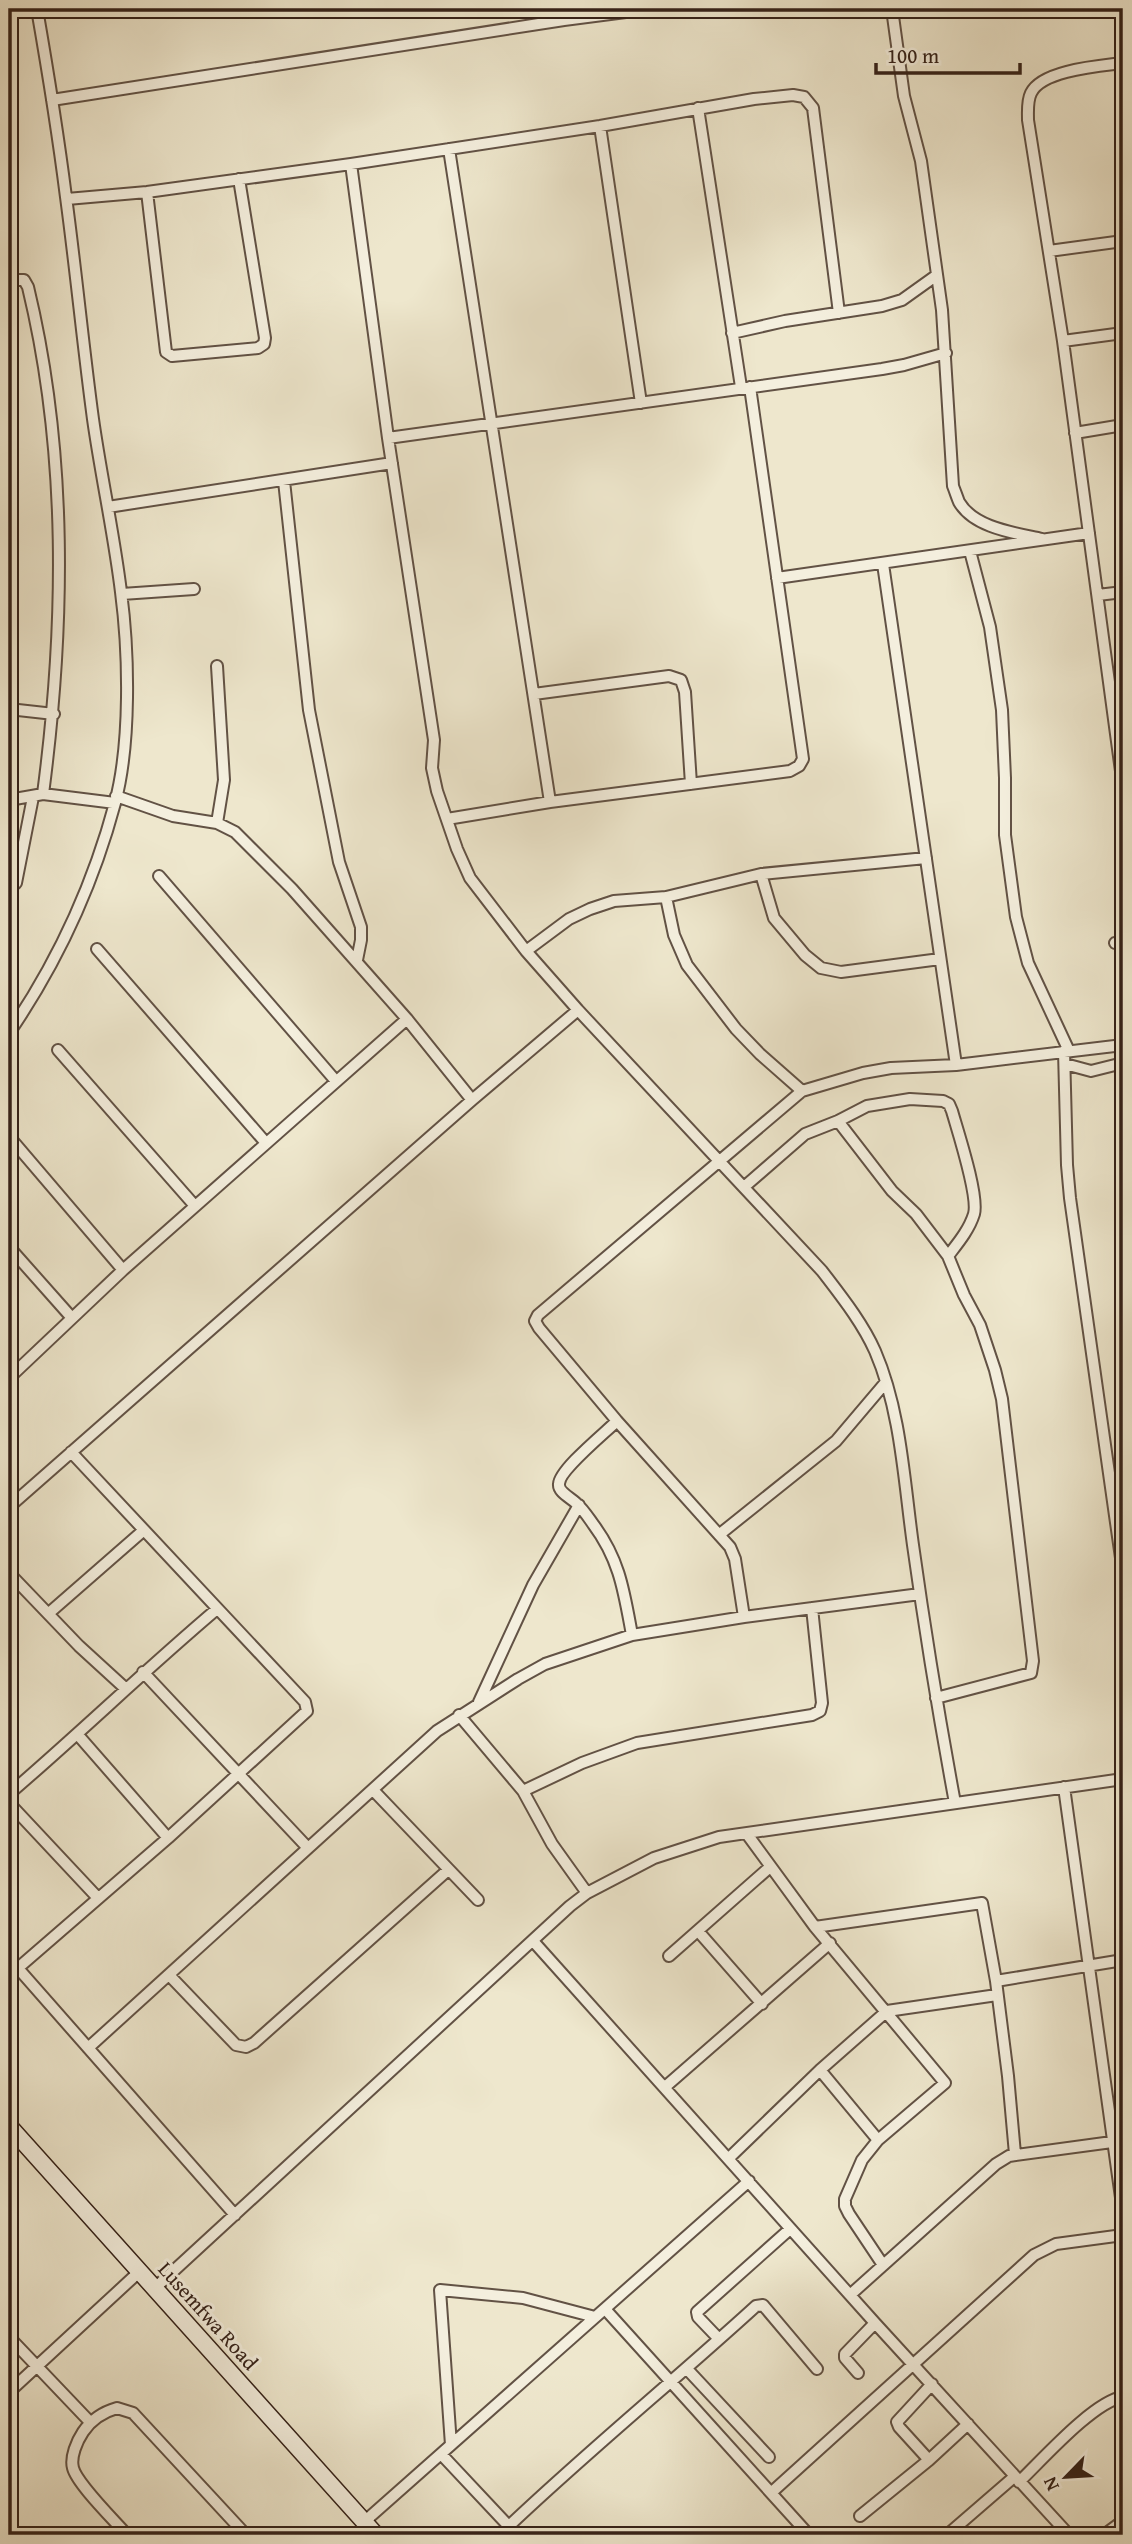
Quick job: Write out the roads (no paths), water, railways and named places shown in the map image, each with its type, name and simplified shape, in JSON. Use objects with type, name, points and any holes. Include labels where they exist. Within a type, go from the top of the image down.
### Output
[{"type":"street","points":[[9,1033],[33,998],[74,918],[116,799],[125,715],[126,661],[121,594],[93,420],[66,199],[37,9]]},
{"type":"street","points":[[52,100],[649,9]]},
{"type":"street","points":[[892,9],[900,71],[920,161],[937,275],[946,353],[953,486],[959,503],[969,513],[1006,532],[1042,539]]},
{"type":"street","points":[[1123,63],[1054,76],[1040,83],[1032,91],[1028,104],[1028,120],[1063,341],[1098,595],[1118,701],[1123,786]]},
{"type":"street","points":[[66,199],[147,192],[351,164],[793,95],[804,97],[813,108],[839,313]]},
{"type":"street","points":[[447,819],[550,802],[790,771],[799,766],[803,759],[777,578],[746,387],[732,333],[698,108]]},
{"type":"street","points":[[600,126],[641,403]]},
{"type":"street","points":[[449,149],[550,802]]},
{"type":"street","points":[[351,164],[388,438],[434,740],[432,768],[447,819],[470,878],[526,951],[822,1271],[849,1307],[874,1350],[886,1382],[897,1431],[936,1698],[955,1803]]},
{"type":"street","points":[[147,192],[163,346],[166,352],[172,356],[258,348],[264,344],[265,338],[239,179]]},
{"type":"street","points":[[1049,251],[1123,241]]},
{"type":"street","points":[[732,333],[881,306],[902,300],[937,275]]},
{"type":"street","points":[[9,281],[24,280],[28,287],[45,369],[52,425],[60,556],[54,714],[38,796],[16,883],[9,889]]},
{"type":"street","points":[[1063,341],[1123,333]]},
{"type":"street","points":[[388,438],[904,365],[946,353]]},
{"type":"street","points":[[1075,433],[1123,425]]},
{"type":"street","points":[[108,507],[392,463]]},
{"type":"street","points":[[285,481],[309,710],[339,862],[361,927],[357,960]]},
{"type":"street","points":[[777,578],[1089,533]]},
{"type":"street","points":[[970,551],[989,626],[1002,710],[1005,835],[1016,917],[1028,963],[1060,1028],[1066,1051],[1067,1165],[1070,1198],[1117,1487],[1123,1572]]},
{"type":"street","points":[[883,564],[956,1065]]},
{"type":"street","points":[[121,594],[194,589]]},
{"type":"street","points":[[1098,595],[1123,592]]},
{"type":"street","points":[[217,666],[224,780],[217,823]]},
{"type":"street","points":[[534,694],[669,676],[681,680],[685,692],[691,784]]},
{"type":"street","points":[[9,709],[54,714]]},
{"type":"street","points":[[9,800],[38,796],[116,799],[173,816],[217,823],[235,832],[357,960],[472,1100]]},
{"type":"street","points":[[526,951],[569,919],[614,901],[666,897],[761,874],[926,858]]},
{"type":"street","points":[[761,874],[774,918],[786,934],[821,968],[841,972],[940,959]]},
{"type":"street","points":[[159,876],[335,1080]]},
{"type":"street","points":[[666,897],[674,935],[687,965],[736,1028],[760,1054],[802,1091]]},
{"type":"street","points":[[97,949],[266,1143]]},
{"type":"street","points":[[9,1507],[578,1010]]},
{"type":"street","points":[[9,1378],[122,1270],[407,1018]]},
{"type":"street","points":[[744,1616],[733,1553],[720,1534],[617,1421],[539,1328],[536,1321],[538,1315],[802,1091],[863,1073],[891,1068],[956,1065],[1123,1045]]},
{"type":"street","points":[[58,1050],[195,1206]]},
{"type":"street","points":[[1065,1064],[1091,1070],[1123,1063]]},
{"type":"street","points":[[744,1187],[805,1134],[838,1121],[867,1105],[910,1099],[943,1101],[949,1104],[974,1195],[975,1211],[968,1228],[947,1256]]},
{"type":"street","points":[[838,1121],[892,1191],[916,1214],[947,1256],[964,1296],[981,1325],[995,1370],[1005,1425],[1033,1661],[1031,1673],[936,1698]]},
{"type":"street","points":[[12,1140],[122,1270]]},
{"type":"street","points":[[9,1247],[72,1318]]},
{"type":"street","points":[[720,1534],[836,1441],[886,1382]]},
{"type":"street","points":[[617,1421],[574,1461],[558,1485],[561,1491],[579,1505],[611,1551],[618,1567],[632,1635]]},
{"type":"street","points":[[18,1968],[169,1838],[307,1711],[305,1702],[71,1452]]},
{"type":"street","points":[[478,1702],[533,1585],[579,1505]]},
{"type":"street","points":[[49,1613],[144,1530]]},
{"type":"street","points":[[9,1573],[79,1646],[126,1689]]},
{"type":"street","points":[[88,2048],[424,1743],[478,1702],[545,1664],[632,1635],[744,1616],[920,1594]]},
{"type":"street","points":[[523,1791],[582,1763],[637,1743],[813,1715],[820,1710],[822,1703],[812,1608]]},
{"type":"street","points":[[9,1794],[78,1735],[143,1672],[217,1609]]},
{"type":"street","points":[[143,1672],[308,1848]]},
{"type":"street","points":[[459,1715],[523,1791],[552,1844],[587,1893]]},
{"type":"street","points":[[78,1735],[169,1838]]},
{"type":"street","points":[[155,2288],[587,1893],[654,1858],[719,1837],[1123,1779]]},
{"type":"street","points":[[1064,1787],[1123,2213]]},
{"type":"street","points":[[373,1790],[478,1900]]},
{"type":"street","points":[[9,1803],[99,1898]]},
{"type":"street","points":[[747,1833],[816,1927],[945,2083],[878,2140],[857,2167],[845,2199],[845,2206],[883,2265]]},
{"type":"street","points":[[669,1956],[770,1867]]},
{"type":"street","points":[[169,1975],[236,2045],[246,2047],[254,2043],[448,1870]]},
{"type":"street","points":[[816,1927],[982,1903],[996,1981],[1015,2154]]},
{"type":"street","points":[[698,1931],[762,2004]]},
{"type":"street","points":[[533,1941],[790,2229],[1069,2535]]},
{"type":"street","points":[[665,2087],[830,1943]]},
{"type":"street","points":[[9,1958],[235,2215]]},
{"type":"street","points":[[996,1981],[1123,1960]]},
{"type":"street","points":[[729,2158],[820,2070],[887,2011],[997,1994]]},
{"type":"street","points":[[820,2070],[878,2140]]},
{"type":"street","name":"Lusemfwa Road","points":[[9,2126],[376,2535]]},
{"type":"street","points":[[850,2295],[996,2165],[1015,2154],[1112,2142]]},
{"type":"street","points":[[364,2522],[749,2181]]},
{"type":"street","points":[[719,2339],[698,2317],[698,2312],[790,2229]]},
{"type":"street","points":[[772,2492],[1040,2251],[1056,2244],[1123,2235]]},
{"type":"street","points":[[9,2392],[139,2272]]},
{"type":"street","points":[[452,2445],[440,2290],[523,2298],[595,2317]]},
{"type":"street","points":[[509,2526],[756,2306],[763,2305],[817,2369]]},
{"type":"street","points":[[606,2309],[809,2535]]},
{"type":"street","points":[[858,2374],[845,2358],[845,2354],[875,2323]]},
{"type":"street","points":[[9,2337],[90,2422]]},
{"type":"street","points":[[687,2369],[769,2457]]},
{"type":"street","points":[[929,2460],[897,2422],[932,2384]]},
{"type":"street","points":[[947,2535],[1094,2411],[1105,2403],[1123,2397]]},
{"type":"street","points":[[127,2535],[82,2483],[73,2468],[74,2452],[80,2436],[90,2422],[117,2408],[133,2413],[246,2535]]},
{"type":"street","points":[[860,2516],[929,2460],[968,2424]]},
{"type":"street","points":[[442,2454],[517,2535]]},
{"type":"street","points":[[1104,2535],[1123,2521]]},
{"type":"street","points":[[9,2530],[13,2535]]}]
